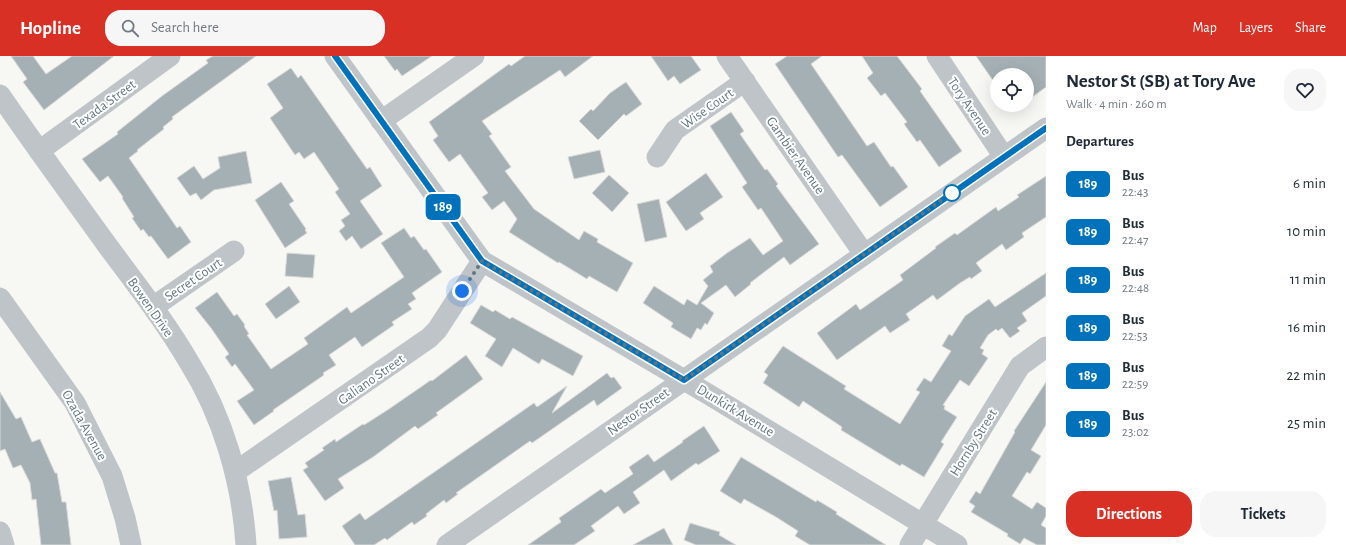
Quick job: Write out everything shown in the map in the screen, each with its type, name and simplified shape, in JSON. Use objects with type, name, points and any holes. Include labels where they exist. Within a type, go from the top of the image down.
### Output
[{"type":"street","name":"Texada Street","points":[[39,151],[170,56]]},
{"type":"street","name":"Dunkirk Avenue","points":[[335,56],[482,261],[684,380],[957,545]]},
{"type":"street","points":[[381,121],[474,56]]},
{"type":"street","name":"Gambier Avenue","points":[[728,56],[864,254]]},
{"type":"street","name":"Tory Avenue","points":[[936,56],[1004,157]]},
{"type":"street","name":"Wise Court","points":[[657,157],[675,130],[745,81]]},
{"type":"street","name":"Bowen Drive","points":[[0,95],[190,362],[214,411],[235,472],[241,497],[246,545]]},
{"type":"street","name":"Nestor Street","points":[[447,545],[1046,128]]},
{"type":"street","name":"Secret Court","points":[[152,307],[234,251]]},
{"type":"street","name":"Galiano Street","points":[[235,472],[429,338],[438,330],[482,261]]},
{"type":"street","name":"Ozada Avenue","points":[[0,298],[76,403],[112,476],[125,518],[131,545]]},
{"type":"street","name":"Hornby Street","points":[[910,545],[1020,366],[1046,347]]},
{"type":"street","points":[[0,532],[4,545]]},
{"type":"building","points":[[11,56],[33,56],[46,74],[72,56],[114,56],[44,110],[23,82],[27,79]]},
{"type":"building","points":[[213,56],[256,56],[172,117],[173,119],[163,127],[164,129],[129,158],[177,228],[180,226],[191,242],[168,259],[151,236],[149,237],[143,229],[141,231],[132,218],[134,217],[122,198],[123,197],[108,176],[100,182],[82,159],[118,134],[117,132],[162,96],[208,63],[206,60]]},
{"type":"building","points":[[384,56],[432,56],[402,76],[397,69],[395,71]]},
{"type":"building","points":[[525,56],[593,56],[565,77],[560,70],[482,121],[492,134],[489,136],[511,167],[505,171],[534,209],[579,240],[584,231],[598,239],[597,242],[633,263],[617,292],[589,276],[587,279],[559,262],[558,263],[509,232],[517,219],[504,201],[492,210],[482,197],[488,193],[460,154],[449,162],[433,140],[438,136],[429,122],[509,64],[511,66]]},
{"type":"building","points":[[651,56],[691,56],[701,70],[680,84],[674,76],[668,81]]},
{"type":"building","points":[[787,56],[822,56],[811,64],[867,146],[874,142],[891,167],[893,166],[908,187],[880,207],[842,155],[838,157],[775,64]]},
{"type":"building","points":[[862,56],[897,56],[922,89],[920,91],[962,151],[939,167],[920,140],[917,142],[904,124],[907,122],[885,93],[881,96],[867,78],[873,73]]},
{"type":"building","points":[[976,56],[1046,56],[1046,87],[1034,96],[1034,68],[990,68],[990,76]]},
{"type":"building","points":[[291,68],[298,78],[301,75],[367,169],[370,167],[382,186],[360,201],[383,234],[361,249],[352,236],[346,241],[339,231],[345,226],[341,220],[350,214],[335,192],[339,189],[314,152],[304,159],[299,152],[295,155],[270,118],[283,108],[267,84]]},
{"type":"building","points":[[626,82],[642,104],[626,116],[624,114],[598,140],[579,121],[591,109],[593,111],[610,93]]},
{"type":"building","points":[[731,112],[744,131],[740,134],[765,170],[767,169],[778,184],[776,186],[819,244],[790,265],[784,257],[750,283],[751,284],[735,297],[726,285],[701,303],[714,313],[707,325],[705,323],[701,330],[697,328],[691,339],[671,327],[673,323],[643,303],[654,286],[684,305],[687,299],[697,305],[708,286],[703,280],[713,272],[710,266],[727,253],[750,238],[763,255],[783,241],[761,208],[758,210],[742,187],[747,183],[710,126]]},
{"type":"building","points":[[600,150],[605,172],[574,179],[568,157]]},
{"type":"building","points":[[246,151],[252,183],[214,190],[201,200],[196,193],[190,196],[177,178],[194,166],[203,179],[220,168],[218,157]]},
{"type":"building","points":[[706,173],[723,197],[700,213],[704,219],[686,231],[666,202]]},
{"type":"building","points":[[609,175],[629,193],[612,212],[592,193]]},
{"type":"building","points":[[1046,176],[1046,217],[1022,233],[1024,237],[1006,250],[1002,244],[976,263],[982,271],[971,279],[970,277],[960,283],[937,300],[933,295],[906,314],[910,320],[890,333],[885,326],[837,360],[817,333],[856,304],[860,310],[903,280],[900,275],[936,248],[935,247],[955,233],[957,235],[996,207],[998,211],[1019,197],[1017,195]]},
{"type":"building","points":[[281,182],[294,201],[289,204],[306,229],[305,230],[307,233],[285,248],[255,200]]},
{"type":"building","points":[[659,199],[667,237],[645,242],[637,204]]},
{"type":"building","points":[[404,228],[411,238],[414,236],[424,250],[426,249],[442,272],[412,293],[416,299],[408,304],[412,309],[392,322],[394,325],[362,347],[355,337],[329,355],[336,365],[323,373],[324,375],[254,425],[237,401],[254,390],[235,364],[232,367],[225,357],[229,354],[195,308],[217,292],[234,316],[237,314],[245,325],[244,326],[249,334],[247,335],[271,369],[308,344],[304,338],[347,307],[351,313],[404,277],[381,243]]},
{"type":"building","points":[[287,253],[315,255],[313,278],[285,276]]},
{"type":"building","points":[[1046,273],[1046,296],[1022,313],[1027,321],[1017,328],[1020,331],[1010,338],[1002,328],[998,331],[996,329],[988,335],[980,348],[984,350],[982,354],[988,358],[969,386],[960,380],[943,405],[945,406],[944,409],[957,417],[941,442],[944,444],[924,477],[902,464],[900,466],[841,430],[842,427],[803,401],[799,407],[763,383],[768,375],[764,372],[783,346],[846,386],[844,389],[900,424],[920,392],[916,390],[924,378],[931,382],[951,351],[942,346],[949,334],[952,336],[965,316],[989,299],[995,307]]},
{"type":"building","points":[[289,286],[300,302],[276,319],[265,304]]},
{"type":"building","points":[[481,305],[493,312],[495,310],[510,319],[512,317],[583,356],[573,376],[542,359],[539,364],[513,348],[502,367],[485,356],[496,339],[470,323]]},
{"type":"building","points":[[466,355],[483,379],[436,413],[438,415],[418,429],[415,426],[373,457],[338,479],[344,488],[325,501],[303,470],[308,467],[305,463],[324,450],[322,448],[335,439],[336,442],[389,409],[431,380],[432,381]]},
{"type":"building","points":[[607,373],[611,378],[614,377],[622,388],[597,406],[594,400],[532,443],[530,441],[456,493],[458,494],[446,503],[444,500],[426,514],[427,516],[414,525],[412,522],[387,540],[385,538],[374,545],[355,545],[342,526],[360,513],[365,520],[534,403],[537,407],[567,386],[552,413]]},
{"type":"building","points":[[1046,382],[1046,425],[1031,450],[1041,456],[1030,474],[1027,472],[1012,496],[1032,509],[1037,502],[1046,508],[1046,516],[1041,525],[1046,528],[1046,545],[1037,545],[1024,538],[1020,544],[1007,536],[1008,534],[971,512],[975,506],[969,502],[976,491],[980,494],[1015,432],[1014,431]]},
{"type":"building","points":[[0,392],[16,419],[21,417],[32,442],[40,439],[55,473],[57,473],[62,502],[66,502],[71,545],[41,545],[36,499],[32,500],[30,483],[21,465],[13,468],[5,449],[0,451]]},
{"type":"building","points":[[704,426],[720,451],[698,465],[696,463],[671,481],[664,470],[633,492],[640,503],[624,514],[618,506],[591,526],[595,531],[574,545],[528,545],[561,522],[559,518],[601,489],[605,493],[633,474],[629,467],[648,454],[654,462]]},
{"type":"building","points":[[741,457],[816,502],[817,500],[837,512],[836,514],[886,545],[810,545],[795,536],[798,531],[776,517],[744,499],[741,504],[720,491]]},
{"type":"building","points":[[291,477],[298,515],[305,514],[307,537],[279,539],[277,510],[274,511],[268,481]]},
{"type":"building","points":[[690,523],[720,532],[719,535],[736,545],[696,545],[684,540]]},
{"type":"building","points":[[664,528],[673,545],[633,545]]},
{"type":"bus line","name":"189","points":[[335,56],[482,261],[684,380],[1046,128]]},
{"type":"route","points":[[462,291],[482,261],[684,380],[953,192],[952,193]]}]
